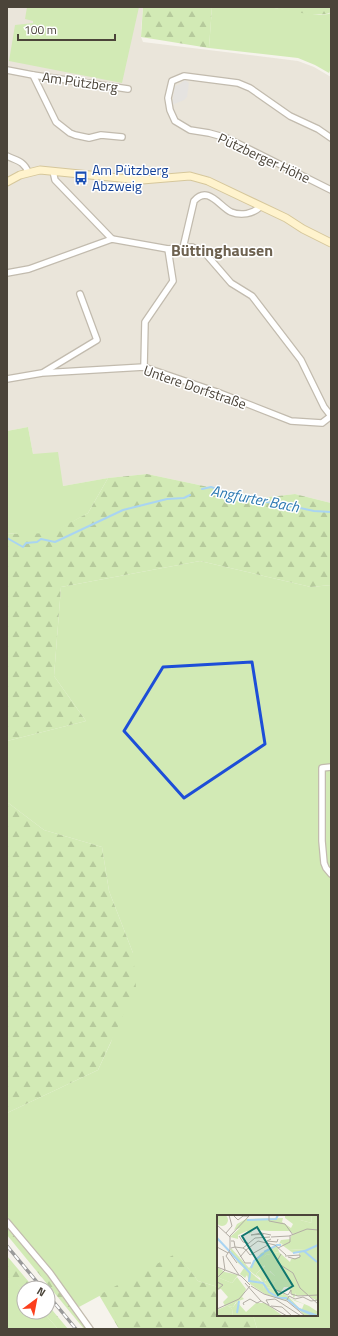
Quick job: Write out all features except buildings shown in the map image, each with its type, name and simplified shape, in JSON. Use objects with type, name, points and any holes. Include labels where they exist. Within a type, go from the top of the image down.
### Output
[{"type":"main road","points":[[7,182],[28,172],[40,170],[142,180],[190,176],[208,181],[286,218],[303,229],[331,243]]},
{"type":"street","name":"Am Pützberg","points":[[7,70],[128,89]]},
{"type":"street","name":"Am Pützberg","points":[[33,75],[56,122],[70,133],[89,138],[101,135],[122,137]]},
{"type":"street","name":"Pützberger Höhe","points":[[331,138],[318,129],[290,116],[250,88],[238,83],[184,76],[172,81],[168,98],[170,110],[175,121],[190,130],[227,138],[331,190]]},
{"type":"street","points":[[7,156],[21,162],[26,166],[28,172]]},
{"type":"street","points":[[53,171],[55,180],[112,239]]},
{"type":"street","points":[[183,248],[194,201],[198,197],[204,195],[211,196],[231,212],[244,214],[256,211],[260,206]]},
{"type":"street","points":[[7,274],[29,270],[112,239],[168,249],[192,246],[205,253],[230,283],[252,296],[301,360],[324,407],[331,416]]},
{"type":"street","points":[[144,367],[145,322],[172,281],[168,249]]},
{"type":"street","points":[[42,373],[98,340],[80,294]]},
{"type":"street","name":"Untere Dorfstraße","points":[[7,379],[42,373],[144,367],[217,392],[291,421],[322,423],[331,416]]},
{"type":"street","points":[[331,767],[322,768],[324,864],[331,874]]},
{"type":"street","points":[[7,1222],[50,1273],[90,1329]]},
{"type":"highlighted area","points":[[252,662],[265,744],[184,798],[124,731],[163,667]]},
{"type":"shaded area","points":[[7,7],[143,7],[141,37],[143,42],[298,61],[314,67],[331,77],[331,503],[295,494],[261,498],[147,474],[108,478],[63,486],[33,454],[28,427],[7,431]]},
{"type":"shaded area","points":[[185,80],[189,83],[187,97],[184,100],[172,105],[175,86]]},
{"type":"green space","points":[[27,7],[139,7],[122,83],[9,61],[15,25],[33,23],[33,21],[25,19]]},
{"type":"green space","points":[[143,7],[212,7],[209,48],[141,37]]},
{"type":"green space","points":[[212,7],[268,7],[319,15],[329,14],[331,12],[331,68],[329,73],[298,58],[209,48]]},
{"type":"green space","points":[[268,7],[331,7],[331,12],[326,14],[310,14]]},
{"type":"green space","points":[[28,427],[33,454],[58,452],[63,486],[108,478],[88,513],[51,534],[7,533],[7,431]]},
{"type":"green space","points":[[147,474],[261,498],[295,494],[331,503],[331,585],[311,587],[200,561],[61,587],[54,676],[86,721],[7,741],[7,533],[51,533],[88,513],[108,478]]},
{"type":"green space","points":[[200,561],[311,587],[331,585],[331,1329],[257,1329],[253,1316],[318,1316],[318,1215],[217,1215],[217,1287],[198,1281],[177,1254],[79,1307],[21,1237],[7,1216],[7,1113],[98,1070],[111,1042],[133,953],[109,891],[102,847],[44,830],[7,802],[7,741],[86,721],[54,676],[61,587]]},
{"type":"green space","points":[[7,802],[44,830],[102,847],[109,891],[133,953],[136,987],[98,1070],[7,1113]]},
{"type":"green space","points":[[7,1225],[54,1280],[44,1280],[7,1235]]},
{"type":"green space","points":[[177,1253],[198,1281],[217,1287],[217,1316],[253,1316],[257,1329],[119,1329],[99,1295]]},
{"type":"green space","points":[[7,1256],[27,1280],[16,1280],[16,1284],[7,1278]]},
{"type":"green space","points":[[7,1278],[16,1283],[16,1320],[50,1320],[58,1329],[7,1329]]},
{"type":"green space","points":[[56,1283],[89,1329],[84,1329],[56,1295]]},
{"type":"green space","points":[[56,1315],[68,1329],[58,1329],[50,1320],[56,1320]]},
{"type":"waterway","name":"Angfurter Bach","points":[[202,489],[211,487],[255,501],[277,503],[314,511],[331,512]]},
{"type":"waterway","name":"Angfurter Bach","points":[[7,538],[23,547],[26,543],[37,542],[41,539],[55,542],[123,510],[167,499],[184,498],[190,495]]},
{"type":"railway","points":[[7,1246],[35,1280]]},
{"type":"railway","points":[[56,1305],[76,1329]]},
{"type":"place","name":"Am Pützberg Abzweig","points":[[81,178]]},
{"type":"district","name":"Büttinghausen","points":[[222,250]]}]
